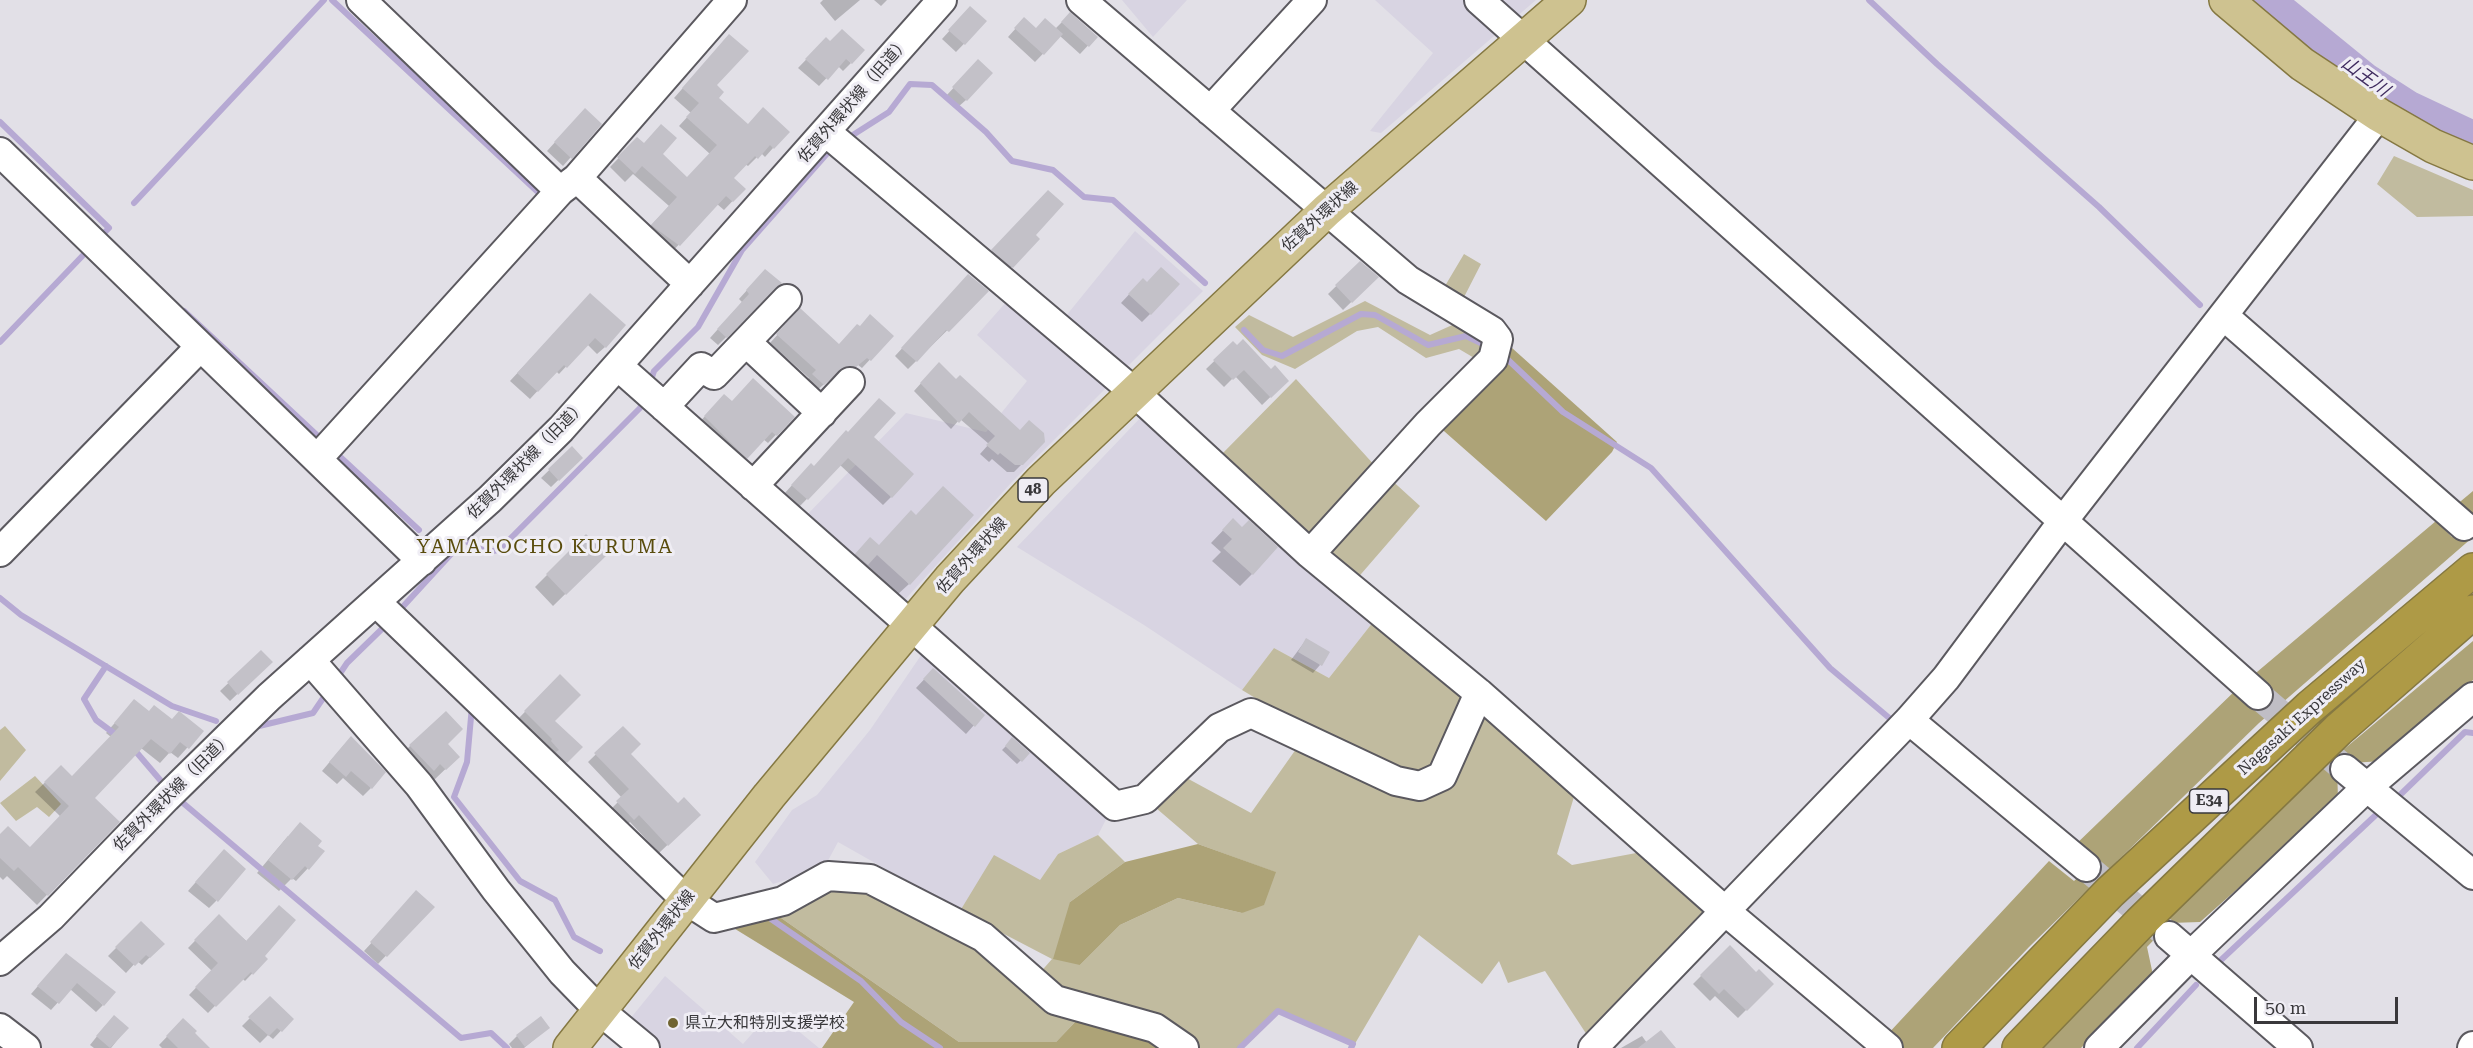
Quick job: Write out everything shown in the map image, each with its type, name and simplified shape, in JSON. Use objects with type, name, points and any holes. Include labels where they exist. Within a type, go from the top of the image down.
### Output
[{"type":"highway","name":"Nagasaki Expressway","points":[[1959,1048],[2110,892],[2310,707],[2473,570]]},
{"type":"highway","name":"Nagasaki Expressway","points":[[2019,1048],[2140,923],[2338,730],[2473,612]]},
{"type":"main road","name":"佐賀外環状線","points":[[570,1048],[769,796],[912,625],[1041,481],[1327,210],[1569,0]]},
{"type":"main road","points":[[2226,0],[2302,63],[2379,115],[2433,146],[2473,163]]},
{"type":"street","points":[[361,0],[568,185],[690,284]]},
{"type":"street","points":[[317,459],[568,185],[732,0]]},
{"type":"street","name":"佐賀外環状線（旧道）","points":[[0,961],[51,917],[165,798],[325,676],[387,612],[422,561],[553,437],[643,389],[690,284],[942,0]]},
{"type":"street","points":[[1081,0],[1408,280],[1492,331],[1496,349],[1310,554]]},
{"type":"street","points":[[1210,111],[1312,0]]},
{"type":"street","points":[[1479,0],[2258,695]]},
{"type":"street","points":[[1593,1048],[1909,720],[1946,678],[2063,521],[2379,115]]},
{"type":"street","points":[[826,132],[1133,392],[1310,554],[1479,693],[1724,910],[1888,1048]]},
{"type":"street","points":[[0,152],[422,561]]},
{"type":"street","points":[[787,298],[714,375],[701,368],[643,389],[1115,806],[1145,799],[1219,728],[1251,713],[1396,781],[1420,786],[1442,776],[1479,693]]},
{"type":"street","points":[[2224,316],[2464,526]]},
{"type":"street","points":[[746,342],[822,413]]},
{"type":"street","points":[[0,552],[200,347]]},
{"type":"street","points":[[753,486],[850,382]]},
{"type":"street","points":[[387,612],[686,900],[714,918],[783,901],[828,876],[870,879],[982,937],[1055,1000],[1155,1028],[1184,1048]]},
{"type":"street","points":[[325,676],[419,785],[496,890],[562,972],[599,1010],[645,1048]]},
{"type":"street","points":[[2099,1048],[2191,955],[2366,788],[2473,697]]},
{"type":"street","points":[[1909,720],[2086,867]]},
{"type":"street","points":[[2344,769],[2473,875]]},
{"type":"street","points":[[2169,936],[2298,1048]]},
{"type":"street","points":[[0,1028],[26,1048]]},
{"type":"shaded area","points":[[1122,0],[1187,0],[1153,37]]},
{"type":"shaded area","points":[[1375,0],[1536,0],[1381,133],[1370,131],[1433,53]]},
{"type":"shaded area","points":[[2394,156],[2473,190],[2473,216],[2417,217],[2377,184]]},
{"type":"shaded area","points":[[1135,231],[1203,291],[1011,483],[901,604],[801,521],[906,413],[986,432],[1027,381],[977,335],[1008,300],[1061,322]]},
{"type":"shaded area","points":[[1464,254],[1481,264],[1461,303],[1442,291]]},
{"type":"shaded area","points":[[1365,301],[1430,335],[1459,322],[1490,336],[1481,362],[1459,349],[1426,358],[1378,327],[1357,331],[1295,369],[1262,355],[1235,327],[1249,315],[1293,337]]},
{"type":"shaded area","points":[[1512,348],[1617,442],[1612,452],[1546,521],[1436,424]]},
{"type":"shaded area","points":[[1296,379],[1377,468],[1312,542],[1218,458]]},
{"type":"shaded area","points":[[1144,414],[1377,617],[1329,678],[1274,648],[1242,690],[1144,625],[1017,547]]},
{"type":"shaded area","points":[[1387,476],[1420,506],[1355,581],[1319,549]]},
{"type":"shaded area","points":[[2473,491],[2473,537],[2259,723],[2029,947],[1933,1048],[1894,1048],[1886,1036],[2049,861],[2074,881],[2092,865],[2072,848],[2238,688],[2436,521],[2452,537],[2470,523],[2455,506]]},
{"type":"shaded area","points":[[1377,617],[1576,790],[1557,854],[1572,865],[1647,851],[1710,913],[1587,1035],[1545,971],[1508,983],[1499,961],[1482,984],[1419,935],[1353,1047],[1279,1009],[1237,1048],[1190,1048],[1058,992],[1038,975],[1052,959],[960,911],[994,855],[1040,880],[1058,854],[1098,835],[1125,862],[1070,902],[1080,965],[1120,925],[1178,898],[1242,913],[1275,872],[1198,844],[1149,802],[1183,776],[1251,813],[1301,742],[1403,787],[1242,690],[1274,648],[1329,678]]},
{"type":"shaded area","points":[[2473,641],[2473,680],[2382,761],[2337,764],[2338,800],[2200,922],[2170,923],[2147,947],[2153,975],[2081,1048],[2033,1048],[2324,766]]},
{"type":"shaded area","points":[[926,648],[1112,808],[1098,835],[1058,854],[1040,880],[960,911],[838,842],[824,868],[773,884],[755,862],[792,810],[817,795],[870,730]]},
{"type":"shaded area","points":[[5,726],[26,750],[0,781],[0,730]]},
{"type":"shaded area","points":[[35,776],[61,804],[49,817],[37,807],[16,821],[0,803]]},
{"type":"shaded area","points":[[1198,844],[1276,872],[1264,905],[1242,913],[1178,898],[1120,925],[1080,965],[1053,959],[1070,902],[1125,862]]},
{"type":"shaded area","points":[[830,882],[871,888],[980,943],[1077,1020],[1056,1042],[959,1042],[774,913]]},
{"type":"shaded area","points":[[774,913],[959,1042],[1056,1042],[1077,1020],[1176,1048],[822,1048],[854,1002],[727,924]]},
{"type":"shaded area","name":"県立大和特別支援学校","points":[[665,976],[743,1044],[773,1010],[819,1048],[629,1048],[616,1036]]},
{"type":"building","points":[[970,6],[987,21],[965,45],[948,30]]},
{"type":"building","points":[[1070,12],[1098,37],[1089,47],[1061,22]]},
{"type":"building","points":[[1024,17],[1036,28],[1045,18],[1063,34],[1044,55],[1014,28]]},
{"type":"building","points":[[842,29],[865,50],[852,64],[846,59],[828,80],[805,59],[826,37],[830,41]]},
{"type":"building","points":[[729,34],[749,51],[717,85],[724,92],[719,98],[748,124],[763,107],[790,132],[774,149],[770,145],[758,159],[755,156],[734,178],[746,189],[733,202],[726,196],[680,246],[651,225],[677,197],[642,166],[635,174],[617,157],[637,137],[644,143],[661,124],[677,138],[663,154],[687,177],[717,145],[686,117],[699,103],[682,88]]},
{"type":"building","points":[[978,59],[993,73],[967,101],[952,87]]},
{"type":"building","points":[[585,108],[602,124],[572,159],[554,142]]},
{"type":"building","points":[[1048,190],[1064,204],[1036,235],[1040,239],[1013,268],[991,250]]},
{"type":"building","points":[[1360,261],[1379,277],[1352,303],[1335,285]]},
{"type":"building","points":[[1161,267],[1180,284],[1151,315],[1128,294],[1143,278],[1147,282]]},
{"type":"building","points":[[765,269],[782,283],[727,338],[717,329],[749,294],[746,290]]},
{"type":"building","points":[[968,274],[989,291],[949,332],[946,330],[917,362],[901,348]]},
{"type":"building","points":[[590,293],[626,325],[606,348],[595,338],[567,368],[564,365],[538,392],[517,373]]},
{"type":"building","points":[[800,308],[839,344],[857,324],[860,326],[870,314],[894,336],[871,361],[867,358],[856,367],[845,366],[824,385],[812,374],[816,370],[776,334]]},
{"type":"building","points":[[1243,339],[1271,369],[1275,365],[1289,381],[1271,398],[1244,370],[1233,380],[1213,360],[1233,341],[1237,345]]},
{"type":"building","points":[[939,362],[956,379],[960,375],[1020,430],[1029,420],[1044,433],[1045,442],[1023,465],[1015,465],[986,445],[995,436],[969,412],[959,423],[920,383]]},
{"type":"building","points":[[753,378],[795,417],[777,436],[772,432],[747,459],[704,416],[724,394],[732,401]]},
{"type":"building","points":[[879,398],[896,413],[874,437],[914,474],[892,498],[848,458],[808,500],[791,485],[811,463],[814,466]]},
{"type":"building","points":[[572,446],[583,458],[559,481],[548,469]]},
{"type":"building","points":[[943,486],[974,515],[910,585],[877,555],[868,565],[855,554],[870,537],[879,545],[911,510],[916,515]]},
{"type":"building","points":[[1233,518],[1242,527],[1249,520],[1278,547],[1253,575],[1223,548],[1232,539],[1222,530]]},
{"type":"building","points":[[586,534],[607,555],[566,595],[546,574]]},
{"type":"building","points":[[1306,638],[1330,652],[1322,666],[1298,652]]},
{"type":"building","points":[[261,650],[273,662],[238,695],[227,682]]},
{"type":"building","points":[[933,668],[985,715],[975,727],[923,679]]},
{"type":"building","points":[[560,674],[581,695],[555,721],[583,747],[567,763],[556,752],[559,750],[551,741],[552,739],[524,711]]},
{"type":"building","points":[[134,699],[149,711],[154,705],[172,719],[179,711],[204,731],[189,749],[180,742],[170,754],[151,739],[95,798],[120,822],[48,896],[18,867],[14,871],[0,858],[0,834],[8,826],[30,847],[69,806],[44,782],[61,765],[72,776],[119,727],[114,723]]},
{"type":"building","points":[[446,711],[463,729],[448,744],[460,757],[446,770],[440,764],[434,771],[409,745]]},
{"type":"building","points":[[623,726],[641,744],[631,754],[678,803],[684,797],[701,815],[668,846],[639,815],[634,820],[616,801],[629,789],[594,753]]},
{"type":"building","points":[[351,736],[386,772],[372,789],[351,771],[346,777],[329,762]]},
{"type":"building","points":[[1012,737],[1030,753],[1022,762],[1005,746]]},
{"type":"building","points":[[300,822],[322,841],[318,846],[325,851],[309,870],[305,866],[292,880],[268,860]]},
{"type":"building","points":[[224,849],[246,869],[218,902],[195,882]]},
{"type":"building","points":[[416,890],[435,907],[387,957],[370,942]]},
{"type":"building","points":[[279,905],[296,920],[265,956],[268,959],[253,975],[251,972],[216,1007],[195,987],[218,963],[194,940],[219,914],[246,941]]},
{"type":"building","points":[[141,921],[165,944],[150,958],[146,955],[135,966],[115,947]]},
{"type":"building","points":[[1730,945],[1756,972],[1759,969],[1774,984],[1747,1011],[1724,989],[1719,994],[1700,975]]},
{"type":"building","points":[[66,953],[116,992],[104,1006],[77,983],[59,1004],[37,986]]},
{"type":"building","points":[[270,996],[294,1019],[282,1032],[277,1028],[269,1036],[248,1017]]},
{"type":"building","points":[[114,1015],[129,1028],[110,1048],[96,1036]]},
{"type":"building","points":[[541,1016],[550,1028],[525,1047],[516,1035]]},
{"type":"building","points":[[183,1018],[210,1048],[178,1048],[166,1036]]},
{"type":"building","points":[[1661,1030],[1676,1048],[1638,1048]]},
{"type":"waterway","points":[[134,203],[324,0]]},
{"type":"waterway","points":[[332,0],[541,195]]},
{"type":"waterway","points":[[1869,0],[1937,64],[2099,207],[2200,305]]},
{"type":"waterway","name":"山王川","points":[[2267,0],[2364,79],[2409,108],[2473,138]]},
{"type":"waterway","points":[[845,140],[889,112],[910,84],[932,85],[986,132],[1012,161],[1053,170],[1084,197],[1113,200],[1205,283]]},
{"type":"waterway","points":[[0,122],[109,228],[100,237]]},
{"type":"waterway","points":[[650,383],[654,371],[698,327],[742,250],[832,148]]},
{"type":"waterway","points":[[0,342],[89,249]]},
{"type":"waterway","points":[[184,311],[320,438]]},
{"type":"waterway","points":[[1244,330],[1263,350],[1282,356],[1361,314],[1375,315],[1428,345],[1466,336],[1489,347]]},
{"type":"waterway","points":[[1503,355],[1563,412],[1651,468],[1830,668],[1894,722]]},
{"type":"waterway","points":[[398,612],[464,540],[486,552],[499,550],[640,408],[644,398]]},
{"type":"waterway","points":[[336,453],[419,530]]},
{"type":"waterway","points":[[0,598],[21,615],[172,706],[216,721]]},
{"type":"waterway","points":[[337,678],[347,663],[387,624]]},
{"type":"waterway","points":[[106,666],[84,699],[96,720],[119,737]]},
{"type":"waterway","points":[[255,727],[313,713],[328,691]]},
{"type":"waterway","points":[[472,706],[467,762],[454,797],[520,881],[555,900],[574,937],[600,951]]},
{"type":"waterway","points":[[2401,794],[2465,732],[2473,733]]},
{"type":"waterway","points":[[132,747],[161,781]]},
{"type":"waterway","points":[[183,803],[461,1038],[491,1033],[507,1048]]},
{"type":"waterway","points":[[2221,960],[2379,812],[2383,814]]},
{"type":"waterway","points":[[771,919],[861,981],[901,1022],[940,1048]]},
{"type":"waterway","points":[[2137,1048],[2196,985]]},
{"type":"waterway","points":[[1240,1048],[1278,1011],[1353,1044],[1351,1048]]},
{"type":"tunnel","points":[[2258,695],[2345,769]]},
{"type":"tunnel","points":[[2086,867],[2163,931]]},
{"type":"place","name":"県立大和特別支援学校","points":[[673,1023]]},
{"type":"district","name":"YAMATOCHO KURUMA","points":[[545,547]]}]
